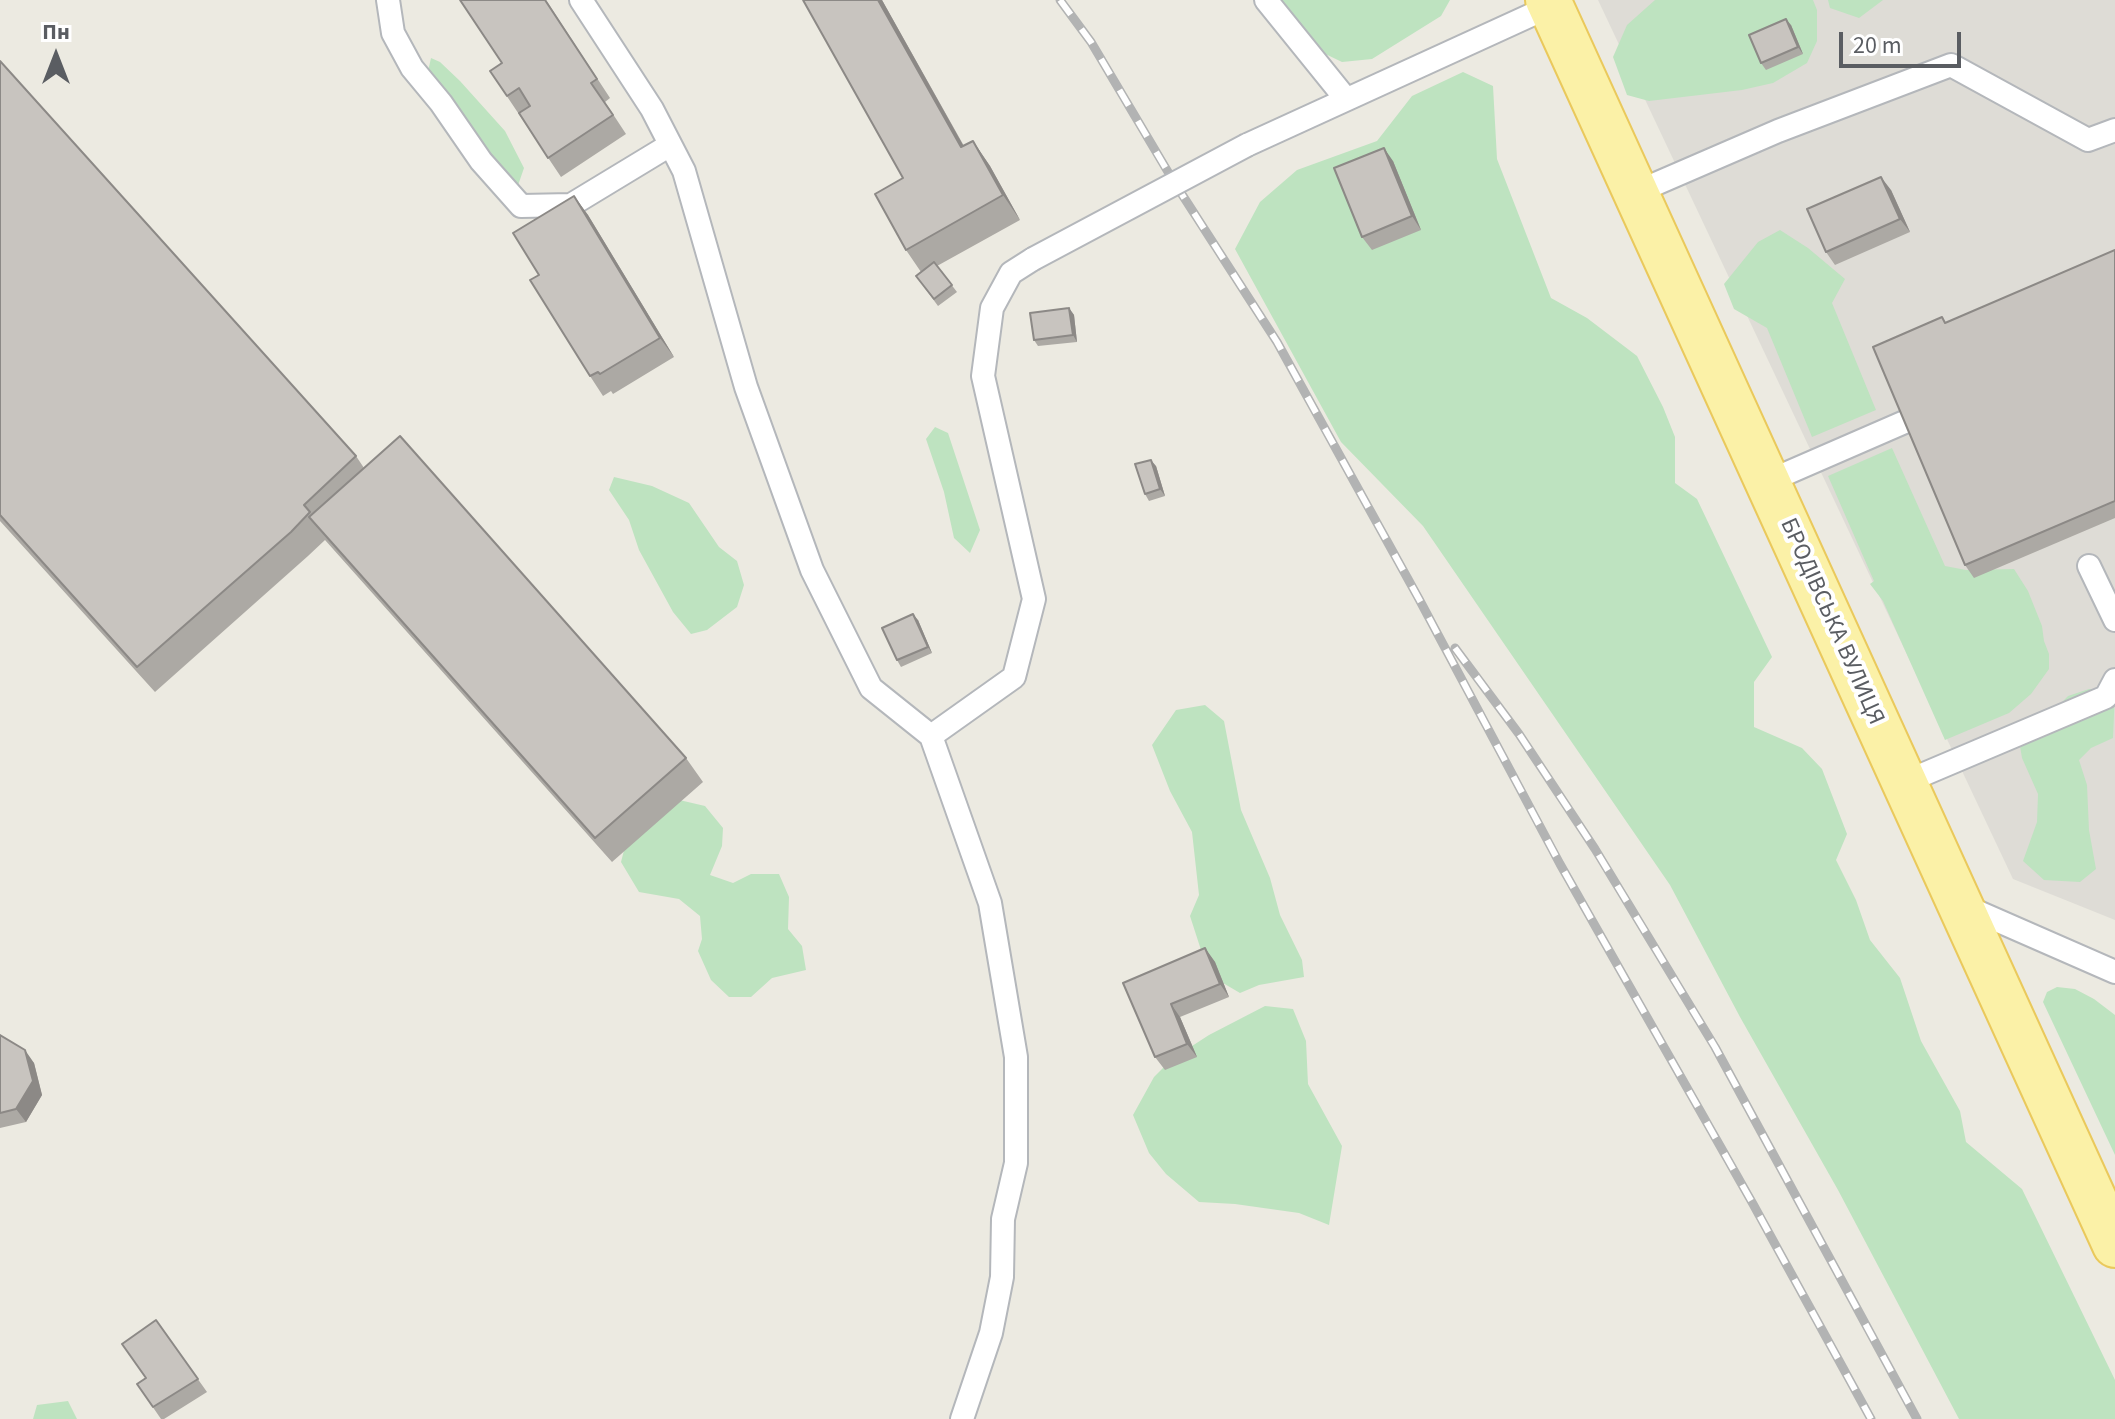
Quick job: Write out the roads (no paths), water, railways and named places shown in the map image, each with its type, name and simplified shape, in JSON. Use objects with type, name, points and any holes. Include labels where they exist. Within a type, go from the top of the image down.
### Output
[{"type":"main road","name":"БРОДІВСЬКА ВУЛИЦЯ","points":[[1549,3],[2115,1245]]},
{"type":"lane","points":[[388,0],[393,33],[412,68],[441,103],[481,161],[521,206],[571,205],[670,145]]},
{"type":"lane","points":[[581,0],[652,109],[684,171],[746,387],[812,570],[871,688],[931,736],[990,903],[1016,1057],[1016,1163],[1003,1219],[1002,1277],[991,1333],[962,1419]]},
{"type":"lane","points":[[1266,0],[1346,99]]},
{"type":"lane","points":[[931,736],[1014,677],[1034,599],[983,376],[992,308],[1011,273],[1247,145],[1549,3]]},
{"type":"lane","points":[[1637,192],[1784,129],[1951,65],[2088,140],[2115,130]]},
{"type":"lane","points":[[1769,481],[1907,421]]},
{"type":"lane","points":[[2089,566],[2115,620]]},
{"type":"lane","points":[[1903,783],[2106,697],[2115,680]]},
{"type":"lane","points":[[1958,904],[2115,972]]},
{"type":"railway","points":[[1060,0],[1091,42],[1174,182],[1277,342],[1560,864],[1871,1419]]},
{"type":"railway","points":[[1455,648],[1519,734],[1595,849],[1715,1047],[1917,1419]]}]
